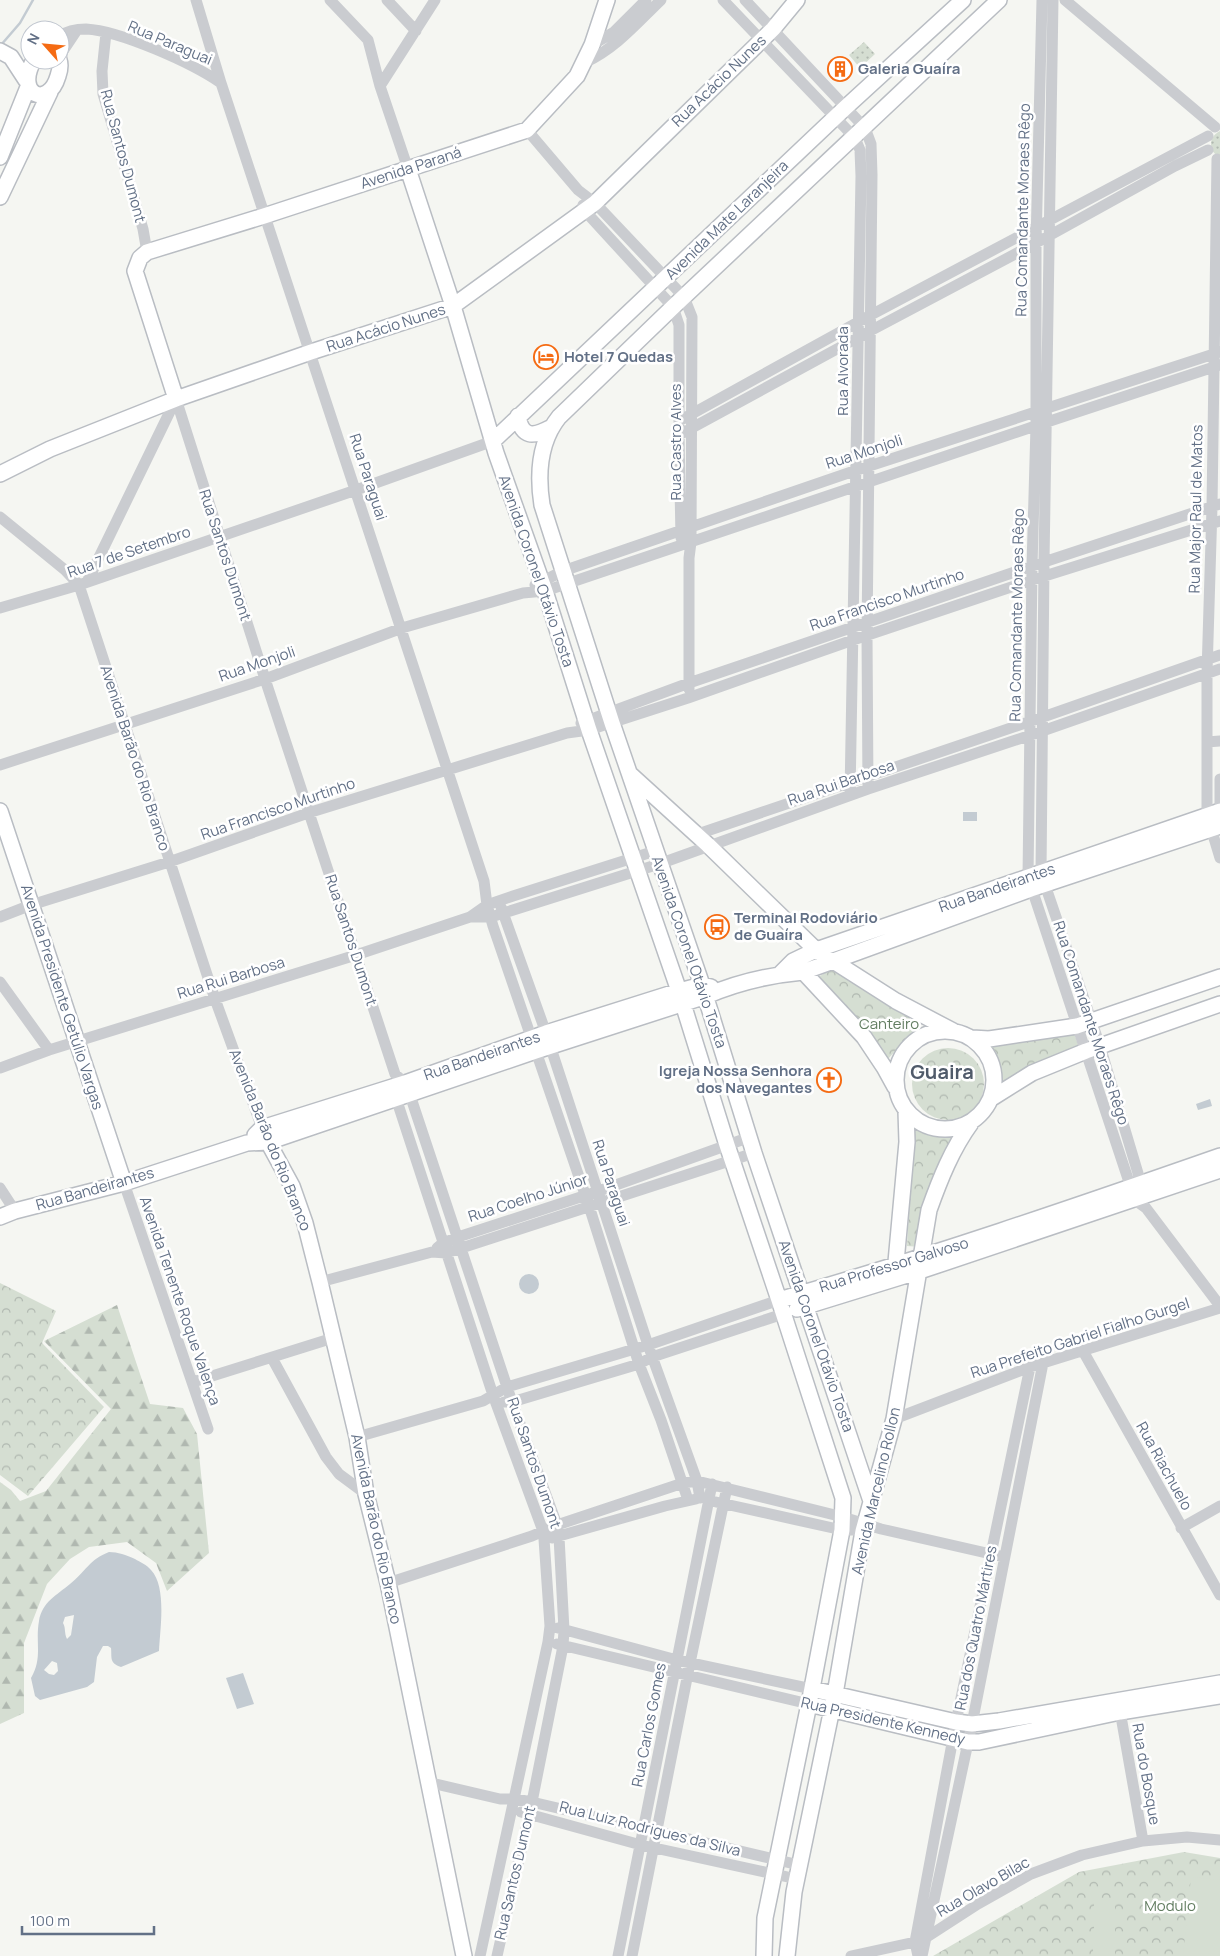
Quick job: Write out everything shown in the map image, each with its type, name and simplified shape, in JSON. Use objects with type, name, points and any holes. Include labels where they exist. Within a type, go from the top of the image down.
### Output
[{"type":"street","name":"Rua Paraguai","points":[[196,0],[264,216],[311,352],[484,880],[487,905],[510,976],[575,1120],[652,1358],[705,1499]]},
{"type":"street","points":[[330,0],[368,40],[380,86],[408,169]]},
{"type":"street","points":[[387,0],[416,31]]},
{"type":"street","points":[[380,86],[436,0]]},
{"type":"street","name":"Avenida Paraná","points":[[147,252],[528,130],[578,76],[586,62],[607,0]]},
{"type":"street","points":[[592,45],[614,32],[646,0]]},
{"type":"street","points":[[586,62],[603,54],[615,45],[661,0]]},
{"type":"street","name":"Rua Alvorada","points":[[723,0],[761,40],[860,133],[860,150],[867,175],[865,267],[870,331],[856,486],[850,795]]},
{"type":"street","name":"Rua Alvorada","points":[[745,0],[773,29],[840,113]]},
{"type":"street","name":"Rua Acácio Nunes","points":[[0,474],[50,449],[176,399],[311,352],[453,306],[590,207],[773,29],[797,0]]},
{"type":"street","name":"Avenida Mate Laranjeira","points":[[492,441],[840,113],[963,0]]},
{"type":"street","name":"Avenida Mate Laranjeira","points":[[550,428],[559,417],[679,302],[999,0]]},
{"type":"street","name":"Rua Comandante Moraes Rêgo","points":[[1042,0],[1046,46],[1050,235],[1047,422],[1032,566],[1030,804],[1036,881],[1140,1195],[1220,1307]]},
{"type":"street","name":"Rua Comandante Moraes Rêgo","points":[[1036,881],[1042,804],[1044,562],[1039,511],[1036,426],[1036,243],[1046,46],[1053,0]]},
{"type":"street","points":[[1065,0],[1214,129]]},
{"type":"street","name":"Rua Paraguai","points":[[77,30],[86,29],[106,33],[159,50],[210,75],[221,83]]},
{"type":"street","points":[[70,32],[77,30]]},
{"type":"street","points":[[70,40],[77,30]]},
{"type":"street","name":"Rua Santos Dumont","points":[[106,33],[102,71],[103,94],[143,229],[147,252],[140,258],[135,271],[264,679],[400,1088],[444,1248],[543,1535],[550,1626],[548,1642],[480,1956]]},
{"type":"street","points":[[7,55],[27,84],[38,95],[50,92]]},
{"type":"street","points":[[7,55],[20,56]]},
{"type":"street","points":[[0,158],[27,84],[29,70]]},
{"type":"street","points":[[0,197],[55,85],[58,70]]},
{"type":"street","points":[[1214,129],[1207,143],[1208,150],[1219,160]]},
{"type":"street","points":[[679,435],[1088,214],[1172,161],[1214,129]]},
{"type":"street","name":"Rua Castro Alves","points":[[528,130],[590,207],[692,317],[691,427],[685,479]]},
{"type":"street","points":[[679,421],[869,316],[1037,228],[1082,202],[1172,161],[1208,150]]},
{"type":"street","name":"Rua Major Raul de Matos","points":[[1219,160],[1216,522],[1215,570],[1207,659],[1207,742],[1220,858]]},
{"type":"street","name":"Avenida Coronel Otávio Tosta","points":[[408,169],[453,306],[492,441],[543,586],[587,725],[681,998],[727,1145],[843,1498]]},
{"type":"street","points":[[1038,186],[1050,186]]},
{"type":"street","points":[[1082,202],[1088,214]]},
{"type":"street","name":"Rua Alvorada","points":[[865,267],[858,322],[870,482],[867,635],[868,789]]},
{"type":"street","name":"Rua Castro Alves","points":[[679,302],[679,435],[685,479],[686,530],[689,558],[688,698]]},
{"type":"street","points":[[1036,328],[1048,327]]},
{"type":"street","name":"Rua Monjoli","points":[[0,765],[124,723],[264,679],[402,628],[523,593],[686,530],[857,470],[1217,353]]},
{"type":"street","name":"Rua Monjoli","points":[[565,577],[687,543],[1216,366]]},
{"type":"street","points":[[773,369],[778,381]]},
{"type":"street","points":[[1151,374],[1155,386]]},
{"type":"street","points":[[1109,388],[1112,400]]},
{"type":"street","points":[[83,584],[176,399]]},
{"type":"street","points":[[518,416],[520,426],[524,432],[531,435],[539,434],[550,428]]},
{"type":"street","points":[[991,427],[995,439]]},
{"type":"street","name":"Avenida Coronel Otávio Tosta","points":[[550,428],[543,446],[539,486],[542,505],[610,717],[704,991],[754,1153],[871,1501]]},
{"type":"street","points":[[950,440],[953,454]]},
{"type":"street","name":"Rua 7 de Setembro","points":[[0,608],[83,584],[492,441]]},
{"type":"street","points":[[767,502],[771,515]]},
{"type":"street","name":"Rua Francisco Murtinho","points":[[0,917],[32,905],[169,862],[308,813],[567,733],[610,717],[689,683],[1032,566],[1216,506]]},
{"type":"street","name":"Avenida Barão do Rio Branco","points":[[0,517],[83,584],[124,723],[215,999],[262,1128],[292,1186],[305,1224],[356,1437],[366,1494],[388,1583],[427,1782],[464,1956]]},
{"type":"street","points":[[1171,520],[1176,534]]},
{"type":"street","name":"Rua Francisco Murtinho","points":[[610,717],[688,698],[867,635],[1044,576],[1216,522]]},
{"type":"street","points":[[1119,537],[1123,551]]},
{"type":"street","points":[[949,594],[952,607]]},
{"type":"street","points":[[1031,651],[1044,649]]},
{"type":"street","name":"Rua Rui Barbosa","points":[[695,835],[850,781],[1030,722],[1220,655]]},
{"type":"street","points":[[732,668],[736,681]]},
{"type":"street","name":"Rua Rui Barbosa","points":[[0,1068],[76,1041],[356,955],[470,917],[487,905],[564,880],[708,846],[850,795],[1043,731],[1220,669]]},
{"type":"street","points":[[1123,689],[1128,701]]},
{"type":"street","points":[[1207,742],[1220,741]]},
{"type":"street","points":[[946,750],[949,762]]},
{"type":"street","points":[[630,774],[816,950],[896,1001],[953,1031],[972,1038],[989,1039],[1084,1024],[1220,977]]},
{"type":"street","name":"Rua Major Raul de Matos","points":[[1216,817],[1220,779]]},
{"type":"street","points":[[1030,804],[1042,804]]},
{"type":"street","points":[[774,807],[778,820]]},
{"type":"street","name":"Avenida Presidente Getúlio Vargas","points":[[0,811],[124,1183]]},
{"type":"street","name":"Rua Bandeirantes","points":[[247,1143],[262,1128],[475,1065],[541,1042],[704,991],[722,989],[780,974],[798,966],[831,961],[892,932],[1216,817]]},
{"type":"street","name":"Rua Rui Barbosa","points":[[470,917],[491,917],[567,893],[635,864]]},
{"type":"street","name":"Rua Paraguai","points":[[484,880],[498,901],[524,970],[561,1125],[639,1364],[661,1420],[688,1500]]},
{"type":"street","points":[[564,880],[567,893]]},
{"type":"street","name":"Rua Bandeirantes","points":[[798,966],[816,950],[892,932]]},
{"type":"street","points":[[798,966],[864,1036],[884,1066],[906,1111],[907,1142],[895,1272]]},
{"type":"street","points":[[510,976],[524,970]]},
{"type":"street","points":[[0,982],[48,1050]]},
{"type":"street","points":[[992,1098],[1032,1073],[1093,1049],[1220,1004]]},
{"type":"street","points":[[897,1090],[897,1072],[904,1054],[917,1040],[934,1032],[953,1031]]},
{"type":"street","points":[[906,1111],[919,1123],[936,1129],[954,1129],[971,1123],[983,1112],[992,1098],[995,1076],[988,1054],[972,1038]]},
{"type":"street","points":[[700,1057],[723,1051]]},
{"type":"street","name":"Rua Santos Dumont","points":[[400,1088],[460,1242],[512,1402],[557,1525],[559,1537],[564,1630],[563,1646],[530,1808],[496,1956]]},
{"type":"street","name":"Rua Bandeirantes","points":[[0,1217],[15,1211],[124,1183],[247,1143],[268,1142],[400,1088]]},
{"type":"street","points":[[561,1125],[575,1120]]},
{"type":"street","name":"Avenida Marcelino Rollon","points":[[787,1956],[798,1872],[834,1702],[864,1528],[894,1418],[929,1210],[939,1181],[958,1140],[971,1123]]},
{"type":"street","name":"Rua Coelho Júnior","points":[[320,1282],[432,1252],[587,1201],[599,1191],[750,1137]]},
{"type":"street","name":"Rua Coelho Júnior","points":[[587,1201],[602,1203],[754,1153]]},
{"type":"street","name":"Rua Professor Galvoso","points":[[495,1398],[507,1386],[781,1307],[921,1264],[1140,1195],[1218,1164]]},
{"type":"street","name":"Avenida Tenente Roque Valença","points":[[124,1183],[208,1429]]},
{"type":"street","points":[[0,1188],[15,1211]]},
{"type":"street","points":[[755,1227],[776,1218]]},
{"type":"street","name":"Rua Professor Galvoso","points":[[356,1437],[495,1398],[512,1402],[639,1364],[781,1307]]},
{"type":"street","name":"Rua Prefeito Gabriel Fialho Gurgel","points":[[894,1418],[1030,1367],[1220,1307]]},
{"type":"street","points":[[193,1382],[333,1338]]},
{"type":"street","name":"Rua Riachuelo","points":[[1083,1351],[1220,1595]]},
{"type":"street","points":[[272,1358],[326,1457],[339,1474],[366,1494]]},
{"type":"street","name":"Rua dos Quatro Mártires","points":[[922,1956],[972,1724],[1043,1363]]},
{"type":"street","name":"Rua dos Quatro Mártires","points":[[918,1956],[915,1942],[956,1722],[1030,1367]]},
{"type":"street","points":[[661,1420],[673,1415]]},
{"type":"street","points":[[824,1441],[847,1430]]},
{"type":"street","points":[[543,1535],[557,1525],[683,1483],[697,1481],[781,1501],[842,1523]]},
{"type":"street","name":"Rua Carlos Gomes","points":[[618,1956],[677,1660],[705,1499],[712,1484]]},
{"type":"street","name":"Rua Carlos Gomes","points":[[632,1956],[687,1676],[727,1487]]},
{"type":"street","name":"Avenida Marcelino Rollon","points":[[764,1956],[765,1918],[774,1866],[811,1696],[842,1523],[843,1498]]},
{"type":"street","points":[[388,1583],[532,1536],[559,1537],[688,1500],[705,1499],[777,1516],[881,1529],[1004,1557]]},
{"type":"street","points":[[777,1516],[781,1501]]},
{"type":"street","points":[[1181,1528],[1220,1506]]},
{"type":"street","name":"Rua Presidente Kennedy","points":[[550,1626],[677,1660],[740,1674],[953,1740],[968,1742],[979,1742],[1119,1706],[1220,1684]]},
{"type":"street","name":"Rua Presidente Kennedy","points":[[548,1642],[736,1687],[811,1696]]},
{"type":"street","points":[[736,1687],[740,1674]]},
{"type":"street","name":"Rua Presidente Kennedy","points":[[834,1702],[972,1724],[1220,1696]]},
{"type":"street","name":"Rua do Bosque","points":[[1119,1706],[1142,1841]]},
{"type":"street","name":"Rua Luiz Rodrigues da Silva","points":[[427,1782],[530,1808],[658,1831],[798,1872]]},
{"type":"street","name":"Rua Luiz Rodrigues da Silva","points":[[530,1808],[641,1845],[774,1866]]},
{"type":"street","points":[[939,1815],[952,1817]]},
{"type":"street","name":"Rua Olavo Bilac","points":[[851,1956],[927,1938],[978,1904],[1031,1874],[1082,1855],[1142,1841],[1186,1838],[1220,1840]]},
{"type":"green space","points":[[864,42],[875,54],[860,68],[849,55]]},
{"type":"green space","points":[[1220,131],[1220,158],[1214,152],[1211,141]]},
{"type":"green space","name":"Canteiro","points":[[837,965],[923,1020],[888,1059],[817,978]]},
{"type":"green space","points":[[1073,1030],[1079,1047],[1001,1084],[987,1046]]},
{"type":"green space","points":[[941,1048],[955,1048],[974,1058],[984,1077],[984,1091],[974,1110],[955,1120],[941,1120],[922,1110],[912,1091],[912,1077],[922,1058]]},
{"type":"green space","points":[[914,1122],[935,1130],[958,1131],[921,1247],[907,1246]]},
{"type":"green space","points":[[0,1283],[56,1311],[42,1343],[104,1407],[28,1496],[0,1475]]},
{"type":"green space","points":[[117,1305],[150,1404],[183,1408],[197,1434],[209,1553],[167,1591],[156,1563],[127,1542],[89,1547],[70,1559],[47,1584],[24,1643],[24,1713],[0,1724],[0,1482],[11,1490],[20,1501],[46,1491],[111,1409],[44,1341]]},
{"type":"green space","name":"Modulo","points":[[1184,1852],[1220,1858],[1220,1956],[933,1956],[1079,1872]]},
{"type":"green space","points":[[1191,1877],[1220,1880],[1220,1956],[1183,1956]]},
{"type":"green space","points":[[1094,1898],[1115,1898],[1115,1933],[1094,1933]]},
{"type":"green space","points":[[1093,1936],[1115,1936],[1115,1956],[1093,1956]]},
{"type":"shaded area","points":[[963,812],[977,812],[977,821],[963,821]]},
{"type":"shaded area","points":[[1210,1099],[1212,1106],[1198,1110],[1196,1104]]},
{"type":"shaded area","points":[[529,1274],[536,1277],[539,1284],[536,1291],[529,1294],[522,1291],[519,1284],[522,1277]]},
{"type":"shaded area","points":[[112,1552],[132,1558],[148,1567],[156,1577],[161,1597],[159,1651],[121,1667],[113,1662],[111,1648],[103,1646],[97,1657],[94,1682],[87,1687],[40,1700],[35,1696],[31,1678],[37,1663],[38,1629],[43,1609],[92,1562],[102,1555]],"holes":[[[74,1615],[71,1635],[67,1639],[63,1623],[65,1617]],[[52,1661],[57,1663],[58,1671],[54,1675],[44,1670]]]},
{"type":"shaded area","points":[[243,1673],[254,1704],[237,1709],[226,1678]]},
{"type":"waterway","points":[[1,45],[20,23],[33,0]]},
{"type":"place","name":"Galeria Guaíra","points":[[840,69]]},
{"type":"place","name":"Hotel 7 Quedas","points":[[546,357]]},
{"type":"place","name":"Terminal Rodoviário de Guaíra","points":[[717,927]]},
{"type":"place","name":"Igreja Nossa Senhora dos Navegantes","points":[[829,1080]]},
{"type":"district","name":"Guaira","points":[[942,1072]]}]
